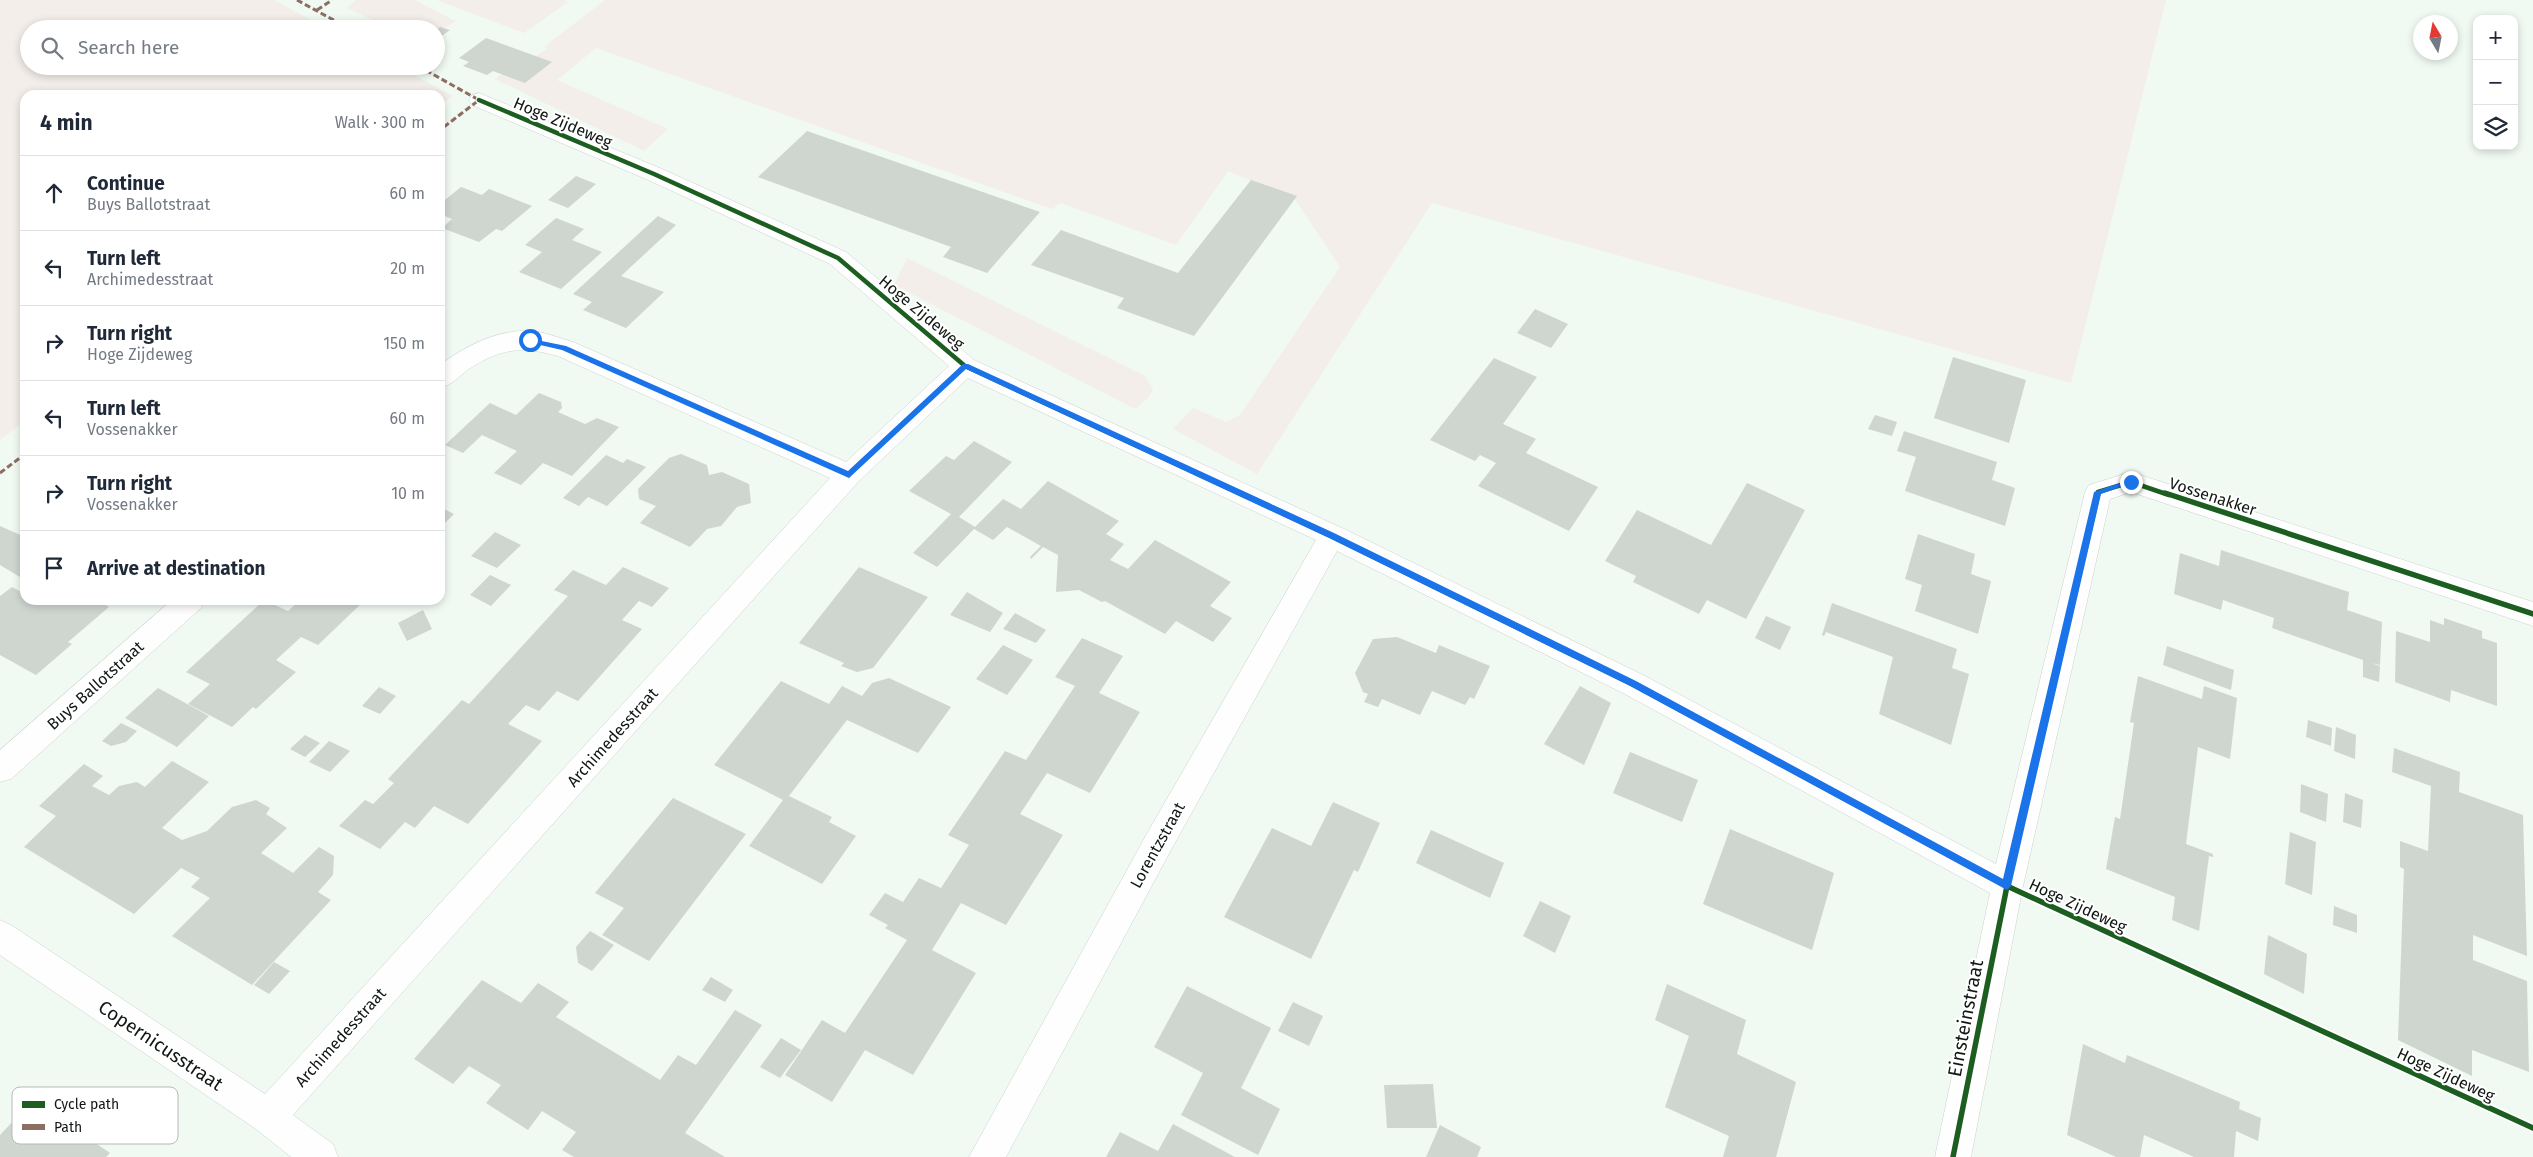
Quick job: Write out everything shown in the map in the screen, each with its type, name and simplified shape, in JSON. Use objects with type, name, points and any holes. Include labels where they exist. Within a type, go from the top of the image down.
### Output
[{"type":"street","name":"Hoge Zijdeweg","points":[[479,100],[654,174],[838,258],[966,366],[1332,536],[1633,684],[2007,886]]},
{"type":"street","points":[[445,375],[456,365],[492,345],[530,340],[555,346],[849,475]]},
{"type":"street","name":"Archimedesstraat","points":[[268,1117],[849,475],[966,366]]},
{"type":"street","name":"Vossenakker","points":[[2007,886],[2098,492],[2131,482],[2533,614]]},
{"type":"street","name":"Lorentzstraat","points":[[987,1157],[1160,840],[1332,536]]},
{"type":"street","name":"Buys Ballotstraat","points":[[0,769],[185,605]]},
{"type":"street","name":"Einsteinstraat","points":[[1954,1157],[2007,886]]},
{"type":"street","name":"Copernicusstraat","points":[[0,936],[268,1117],[320,1157]]},
{"type":"shaded area","points":[[0,0],[274,0],[311,20],[20,20],[20,75],[414,75],[442,90],[20,90],[20,425],[0,440]]},
{"type":"shaded area","points":[[356,0],[415,0],[455,21],[445,28],[445,20],[372,20],[347,8]]},
{"type":"shaded area","points":[[437,0],[563,0],[568,2],[524,33]]},
{"type":"shaded area","points":[[605,0],[2166,0],[2071,383],[1432,203],[1257,474],[1173,429],[1193,408],[1226,422],[1240,415],[1340,267],[1295,199],[1228,171],[1176,245],[1061,203],[1052,209],[596,48],[557,80],[668,129],[644,151],[495,79],[511,68],[517,70],[548,48],[544,47]]},
{"type":"shaded area","points":[[445,92],[453,96],[445,102]]},
{"type":"shaded area","points":[[907,258],[1145,376],[1153,390],[1147,399],[1135,409],[894,285]]},
{"type":"building","points":[[486,38],[552,62],[525,83],[493,71],[487,75],[463,66],[469,62],[459,58]]},
{"type":"building","points":[[807,131],[1040,212],[987,273],[943,257],[951,247],[758,177]]},
{"type":"building","points":[[576,176],[596,184],[568,208],[548,200]]},
{"type":"building","points":[[1251,180],[1297,196],[1194,336],[1117,308],[1124,298],[1031,265],[1061,230],[1178,273]]},
{"type":"building","points":[[461,187],[482,195],[489,189],[532,206],[502,231],[496,229],[479,242],[445,229],[445,225],[452,219],[445,216],[445,200]]},
{"type":"building","points":[[658,216],[676,225],[621,276],[664,292],[626,328],[583,310],[592,302],[573,294]]},
{"type":"building","points":[[556,218],[584,229],[572,240],[602,252],[561,289],[519,272],[542,252],[525,245]]},
{"type":"building","points":[[1535,309],[1568,324],[1551,348],[1517,333]]},
{"type":"building","points":[[1953,357],[2026,380],[2009,443],[1934,418]]},
{"type":"building","points":[[1494,358],[1537,377],[1503,424],[1536,439],[1526,453],[1598,487],[1569,531],[1478,486],[1496,463],[1480,455],[1475,461],[1430,440]]},
{"type":"building","points":[[539,393],[561,402],[562,408],[558,412],[585,424],[597,418],[619,427],[572,476],[543,463],[521,485],[494,473],[517,451],[482,435],[463,453],[445,445],[490,403],[516,415]]},
{"type":"building","points":[[1875,415],[1897,422],[1892,436],[1868,429]]},
{"type":"building","points":[[1904,431],[1997,462],[1992,480],[2015,488],[2005,526],[1905,491],[1916,457],[1897,451]]},
{"type":"building","points":[[974,441],[1012,462],[959,517],[975,527],[1003,499],[1021,509],[1048,481],[1119,521],[1106,534],[1124,544],[1110,560],[1128,569],[1155,540],[1231,582],[1210,606],[1232,618],[1213,642],[1176,621],[1165,634],[1105,601],[1102,602],[1079,590],[1056,592],[1058,555],[1043,547],[1031,559],[1030,557],[1041,546],[1007,527],[993,540],[974,529],[937,567],[913,553],[951,514],[909,491],[946,456],[954,460]]},
{"type":"building","points":[[681,454],[707,465],[709,475],[722,472],[749,484],[751,503],[737,507],[721,526],[707,529],[690,547],[640,523],[656,506],[639,499],[638,489],[669,458]]},
{"type":"building","points":[[606,455],[623,463],[627,459],[646,467],[607,506],[588,497],[579,506],[563,498]]},
{"type":"building","points":[[1747,483],[1805,510],[1746,619],[1707,600],[1699,614],[1633,582],[1636,576],[1605,561],[1637,510],[1711,545]]},
{"type":"building","points":[[445,510],[454,514],[445,523]]},
{"type":"building","points":[[0,526],[20,535],[20,577],[0,565]]},
{"type":"building","points":[[495,532],[521,545],[497,568],[471,556]]},
{"type":"building","points":[[1918,534],[1975,554],[1971,574],[1991,581],[1978,634],[1915,611],[1922,585],[1905,579]]},
{"type":"building","points":[[2221,550],[2349,592],[2347,610],[2382,622],[2380,665],[2371,663],[2380,666],[2379,682],[2363,677],[2363,660],[2272,628],[2274,618],[2223,600],[2221,610],[2174,594],[2180,553],[2219,566]]},
{"type":"building","points":[[623,567],[669,588],[652,607],[639,601],[622,620],[642,629],[578,701],[557,691],[539,711],[526,705],[508,724],[542,741],[468,824],[434,806],[415,828],[405,822],[380,849],[339,826],[365,800],[373,804],[394,783],[388,779],[462,700],[469,704],[568,596],[554,590],[573,570],[606,585]]},
{"type":"building","points":[[859,567],[928,597],[873,668],[857,672],[841,666],[844,663],[799,643]]},
{"type":"building","points":[[490,575],[511,585],[491,606],[470,595]]},
{"type":"building","points":[[12,587],[20,591],[20,605],[106,605],[109,607],[68,642],[72,644],[36,675],[0,655],[0,596]]},
{"type":"building","points":[[967,592],[1003,613],[990,632],[950,615]]},
{"type":"building","points":[[1832,603],[1957,649],[1952,668],[1969,674],[1951,745],[1879,714],[1893,657],[1826,632],[1824,636],[1822,635]]},
{"type":"building","points":[[259,605],[275,605],[288,611],[295,605],[360,605],[318,645],[301,637],[276,660],[296,672],[256,709],[253,707],[232,727],[188,704],[210,684],[186,672]]},
{"type":"building","points":[[423,610],[432,629],[407,641],[398,623]]},
{"type":"building","points":[[1015,613],[1046,630],[1036,643],[1003,629]]},
{"type":"building","points":[[1766,616],[1791,627],[1780,650],[1755,638]]},
{"type":"building","points":[[2444,618],[2482,631],[2482,638],[2497,643],[2497,706],[2451,690],[2450,702],[2395,682],[2396,631],[2430,642],[2430,620],[2444,625]]},
{"type":"building","points":[[1397,637],[1436,653],[1439,645],[1490,666],[1474,699],[1470,697],[1465,705],[1432,691],[1420,715],[1382,699],[1378,707],[1364,702],[1368,694],[1363,692],[1355,673],[1373,639]]},
{"type":"building","points":[[1082,638],[1123,656],[1099,693],[1140,712],[1090,793],[1047,773],[1020,814],[1063,835],[1006,925],[961,903],[932,950],[976,973],[913,1075],[865,1050],[832,1102],[785,1075],[822,1020],[845,1033],[907,940],[885,928],[888,925],[869,915],[885,893],[903,902],[919,878],[941,888],[969,845],[948,835],[1005,751],[1026,760],[1075,686],[1055,677]]},
{"type":"building","points":[[1003,645],[1033,660],[1007,695],[976,679]]},
{"type":"building","points":[[2167,646],[2234,670],[2231,690],[2163,665]]},
{"type":"building","points":[[2138,676],[2202,699],[2204,686],[2237,698],[2230,759],[2198,747],[2186,844],[2213,854],[2213,857],[2209,856],[2199,931],[2172,920],[2175,897],[2106,869],[2115,817],[2120,819],[2134,723],[2130,722]]},
{"type":"building","points":[[889,678],[951,707],[918,753],[847,720],[789,796],[832,817],[829,822],[856,836],[822,884],[749,846],[783,800],[714,765],[781,681],[829,704],[842,686],[862,696],[872,683]]},
{"type":"building","points":[[1580,686],[1611,703],[1584,765],[1544,744]]},
{"type":"building","points":[[379,687],[396,696],[380,714],[362,706]]},
{"type":"building","points":[[158,688],[209,716],[177,747],[125,718]]},
{"type":"building","points":[[2308,720],[2332,728],[2331,746],[2306,737]]},
{"type":"building","points":[[121,723],[137,731],[126,742],[111,746],[102,741]]},
{"type":"building","points":[[2336,727],[2356,735],[2355,759],[2334,751]]},
{"type":"building","points":[[305,735],[320,743],[305,757],[290,749]]},
{"type":"building","points":[[329,741],[350,751],[330,772],[309,762]]},
{"type":"building","points":[[2394,748],[2460,772],[2459,792],[2523,815],[2527,956],[2473,935],[2473,960],[2527,981],[2529,1072],[2472,1050],[2472,1076],[2398,1040],[2404,869],[2400,867],[2400,841],[2428,851],[2431,786],[2392,772]]},
{"type":"building","points":[[1630,752],[1698,780],[1682,822],[1613,793]]},
{"type":"building","points":[[172,761],[209,782],[162,828],[182,840],[207,831],[232,807],[256,800],[270,808],[266,814],[287,828],[261,853],[293,873],[319,847],[334,856],[333,875],[318,892],[331,900],[252,985],[172,936],[210,898],[191,887],[200,878],[181,868],[134,914],[24,847],[56,816],[39,806],[84,764],[103,776],[92,786],[109,795],[119,786],[137,782],[145,787]]},
{"type":"building","points":[[2301,784],[2328,794],[2326,822],[2300,812]]},
{"type":"building","points":[[2345,793],[2363,800],[2361,828],[2343,822]]},
{"type":"building","points":[[673,798],[746,834],[649,961],[602,935],[624,908],[595,893]]},
{"type":"building","points":[[1333,802],[1380,823],[1358,872],[1354,870],[1311,959],[1224,917],[1272,828],[1311,846]]},
{"type":"building","points":[[1730,829],[1834,873],[1812,950],[1703,904]]},
{"type":"building","points":[[1431,830],[1504,863],[1490,898],[1416,863]]},
{"type":"building","points":[[2290,832],[2316,842],[2312,895],[2285,884]]},
{"type":"building","points":[[1540,901],[1571,916],[1555,953],[1523,936]]},
{"type":"building","points":[[2334,906],[2357,915],[2357,933],[2333,925]]},
{"type":"building","points":[[590,931],[614,945],[592,971],[578,963],[576,947]]},
{"type":"building","points":[[2268,935],[2307,954],[2304,994],[2264,974]]},
{"type":"building","points":[[274,962],[290,971],[269,994],[254,985]]},
{"type":"building","points":[[711,977],[733,990],[725,1002],[702,990]]},
{"type":"building","points":[[482,980],[521,1003],[538,983],[569,1002],[556,1017],[660,1080],[678,1055],[696,1065],[735,1010],[762,1025],[685,1133],[725,1157],[574,1157],[562,1150],[576,1132],[542,1111],[528,1130],[486,1103],[501,1085],[469,1066],[453,1084],[414,1059]]},
{"type":"building","points":[[1667,984],[1746,1020],[1737,1054],[1796,1082],[1776,1157],[1723,1157],[1729,1136],[1665,1107],[1689,1036],[1655,1020]]},
{"type":"building","points":[[1187,986],[1271,1028],[1241,1088],[1280,1109],[1258,1155],[1181,1115],[1203,1073],[1154,1047]]},
{"type":"building","points":[[1293,1002],[1323,1016],[1309,1046],[1278,1031]]},
{"type":"building","points":[[781,1038],[801,1050],[780,1078],[760,1067]]},
{"type":"building","points":[[2083,1044],[2125,1063],[2127,1055],[2240,1102],[2239,1109],[2261,1118],[2258,1141],[2236,1131],[2234,1157],[2194,1157],[2144,1135],[2140,1157],[2116,1157],[2067,1135]]},
{"type":"building","points":[[1433,1084],[1437,1128],[1387,1128],[1384,1085]]},
{"type":"building","points":[[12,1122],[12,1144],[97,1144],[110,1153],[106,1157],[0,1157],[0,1135]]},
{"type":"building","points":[[1173,1124],[1235,1157],[1106,1157],[1120,1132],[1158,1151]]},
{"type":"building","points":[[1440,1125],[1481,1147],[1477,1157],[1426,1157]]},
{"type":"marked path","points":[[297,0],[334,20]]},
{"type":"marked path","points":[[317,10],[332,0]]},
{"type":"marked path","points":[[434,75],[479,100],[445,126]]},
{"type":"marked path","points":[[0,473],[20,458]]},
{"type":"cycle path","points":[[479,100],[654,174],[838,258],[965,366],[1332,536],[1633,684],[2007,886],[2533,1128]]},
{"type":"cycle path","points":[[1953,1157],[2007,886],[2098,492],[2131,482],[2533,614]]},
{"type":"route","points":[[530,340],[564,348],[849,475],[966,366],[1332,536],[1633,684],[2007,886],[2098,492],[2131,482]]}]
